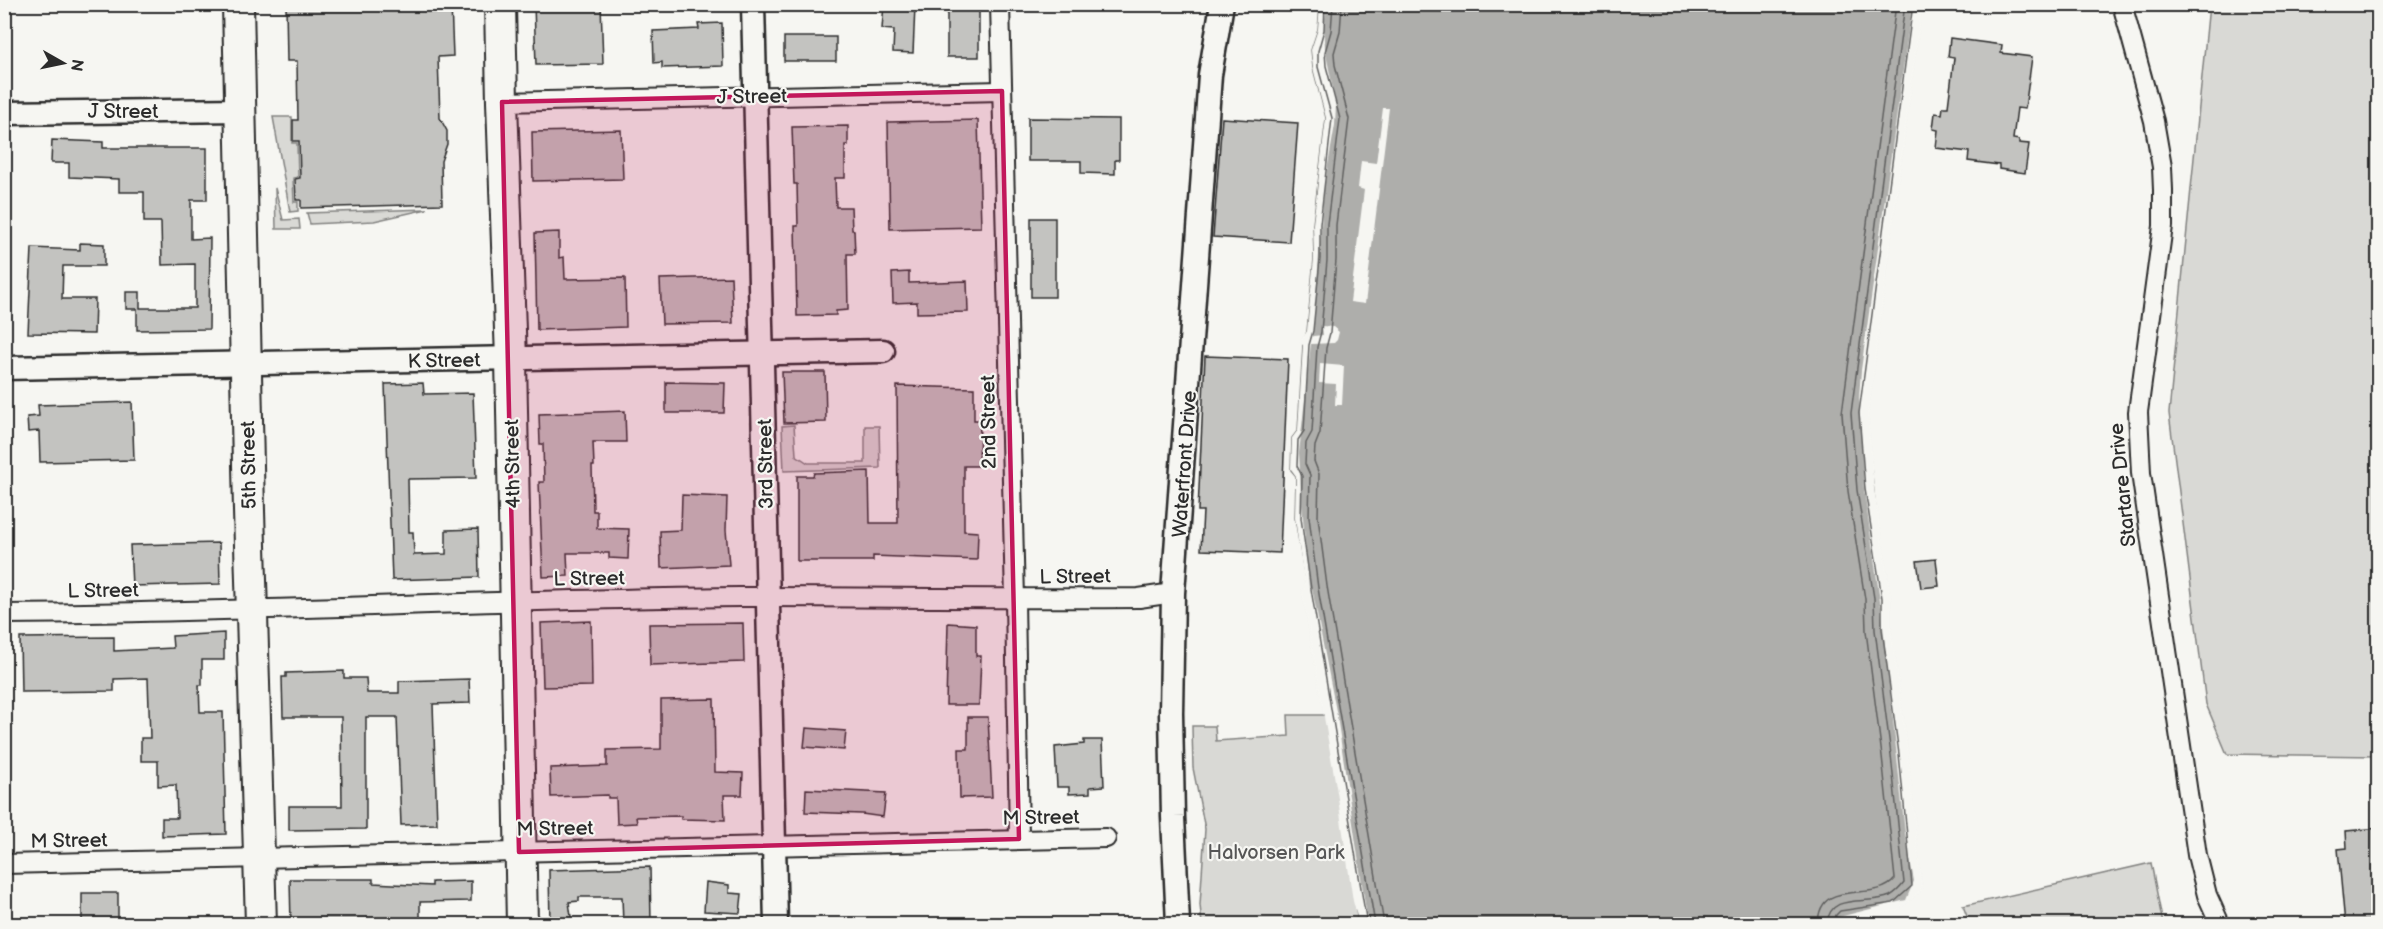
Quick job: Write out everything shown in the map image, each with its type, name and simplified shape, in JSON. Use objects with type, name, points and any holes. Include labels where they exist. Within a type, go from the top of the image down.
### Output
[{"type":"highway","name":"5th Street","points":[[238,4],[261,924]]},
{"type":"highway","name":"4th Street","points":[[500,4],[501,102],[511,359],[522,924]]},
{"type":"street","name":"3rd Street","points":[[753,4],[776,924]]},
{"type":"street","name":"2nd Street","points":[[1000,4],[1019,839]]},
{"type":"street","name":"Waterfront Drive","points":[[1178,924],[1172,771],[1173,593],[1210,75],[1221,4]]},
{"type":"street","name":"Startare Drive","points":[[2122,4],[2154,121],[2162,167],[2163,190],[2163,226],[2139,392],[2137,432],[2141,473],[2197,855],[2207,895],[2220,924]]},
{"type":"street","name":"J Street","points":[[501,102],[1002,91]]},
{"type":"street","name":"J Street","points":[[4,113],[241,110]]},
{"type":"street","name":"K Street","points":[[4,368],[883,351]]},
{"type":"street","name":"L Street","points":[[4,614],[252,611],[514,602],[768,597],[1140,598],[1173,593]]},
{"type":"street","name":"M Street","points":[[4,864],[1106,838]]},
{"type":"highlighted area","points":[[1002,91],[1019,839],[519,852],[502,102]]},
{"type":"green space","points":[[2209,5],[2378,5],[2378,756],[2227,754],[2206,704],[2169,413]]},
{"type":"green space","points":[[273,117],[292,117],[292,143],[297,143],[298,177],[293,178],[294,202],[298,202],[298,211],[290,212]]},
{"type":"green space","points":[[275,188],[283,220],[299,219],[300,229],[276,229]]},
{"type":"green space","points":[[427,209],[374,221],[310,224],[307,213]]},
{"type":"green space","points":[[794,425],[796,455],[808,463],[865,463],[865,426],[879,426],[880,468],[784,471],[782,426]]},
{"type":"green space","name":"Halvorsen Park","points":[[1288,715],[1328,715],[1358,924],[1202,924],[1200,905],[1205,829],[1193,768],[1192,726],[1215,726],[1216,741],[1289,736]]},
{"type":"green space","points":[[2151,863],[2163,924],[1970,924],[1963,906]]},
{"type":"water","points":[[1320,5],[1919,5],[1865,413],[1919,890],[1896,909],[1842,917],[1839,924],[1362,924],[1295,518],[1296,476],[1291,470],[1292,438],[1298,430],[1303,344],[1307,331],[1314,258],[1313,224],[1326,118],[1313,68],[1311,50],[1318,29]]},
{"type":"pier","points":[[1922,4],[1868,413],[1874,488],[1891,597],[1891,627],[1908,753],[1922,890],[1897,911],[1844,919],[1843,924],[1835,924],[1839,917],[1906,900],[1914,881],[1905,833],[1881,607],[1864,490],[1859,398],[1912,5]]},
{"type":"pier","points":[[1320,5],[1327,5],[1324,25],[1325,49],[1336,104],[1335,125],[1324,188],[1313,336],[1323,335],[1322,326],[1333,327],[1339,332],[1334,343],[1311,344],[1299,453],[1301,493],[1309,588],[1312,588],[1337,716],[1368,924],[1359,924],[1353,901],[1337,792],[1302,590],[1305,588],[1295,518],[1296,476],[1291,469],[1292,438],[1298,430],[1303,345],[1300,343],[1307,331],[1314,258],[1313,224],[1326,118],[1313,68],[1311,50],[1318,29]]},
{"type":"pier","points":[[1383,108],[1389,108],[1365,304],[1350,302],[1364,190],[1358,188],[1361,161],[1376,163]]},
{"type":"pier","points":[[1320,364],[1344,366],[1342,405],[1335,405],[1336,384],[1319,383]]},
{"type":"building","points":[[286,4],[451,4],[453,56],[438,57],[440,118],[447,131],[447,144],[441,161],[442,204],[301,208],[301,200],[296,200],[295,179],[300,178],[299,141],[293,141],[293,120],[298,120],[297,61],[287,61]]},
{"type":"building","points":[[534,4],[601,4],[603,64],[536,65]]},
{"type":"building","points":[[884,4],[915,6],[913,53],[893,52],[894,30],[882,29]]},
{"type":"building","points":[[947,4],[966,4],[966,10],[979,10],[979,57],[947,57]]},
{"type":"building","points":[[722,23],[723,66],[662,68],[662,62],[654,63],[653,31],[699,29],[698,24]]},
{"type":"building","points":[[784,37],[836,37],[836,61],[784,61]]},
{"type":"building","points":[[1950,38],[2002,45],[2001,53],[2032,57],[2025,109],[2017,108],[2013,139],[2019,140],[2019,143],[2029,144],[2025,173],[1999,169],[1999,165],[1968,161],[1969,152],[1936,148],[1938,130],[1933,129],[1935,113],[1942,114],[1943,107],[1948,107],[1954,58],[1948,57]]},
{"type":"building","points":[[1028,118],[1119,119],[1119,160],[1115,160],[1115,174],[1081,173],[1081,161],[1028,161]]},
{"type":"building","points":[[1222,118],[1298,123],[1289,242],[1213,237]]},
{"type":"building","points":[[978,120],[981,227],[890,229],[888,122]]},
{"type":"building","points":[[848,126],[848,145],[845,145],[845,178],[835,178],[836,207],[851,207],[852,230],[854,230],[855,254],[847,254],[848,310],[836,311],[836,315],[797,316],[795,226],[798,226],[797,184],[794,184],[792,127]]},
{"type":"building","points":[[621,130],[623,179],[533,181],[532,132]]},
{"type":"building","points":[[52,140],[103,142],[103,148],[207,148],[207,200],[191,200],[191,239],[210,238],[209,329],[137,330],[137,309],[126,309],[126,292],[140,292],[140,308],[195,308],[195,264],[162,265],[161,222],[144,222],[144,192],[119,192],[119,179],[69,177],[69,163],[51,163]]},
{"type":"building","points":[[1031,218],[1055,218],[1055,297],[1031,297]]},
{"type":"building","points":[[559,232],[559,258],[564,257],[565,279],[625,278],[626,327],[537,330],[535,233]]},
{"type":"building","points":[[80,243],[104,244],[104,266],[63,266],[62,299],[95,299],[94,334],[28,333],[32,248],[80,250]]},
{"type":"building","points":[[909,272],[909,283],[967,281],[968,312],[917,313],[917,302],[893,303],[892,273]]},
{"type":"building","points":[[731,277],[733,323],[662,324],[660,279]]},
{"type":"building","points":[[1205,356],[1288,359],[1280,553],[1201,550],[1203,511],[1198,511]]},
{"type":"building","points":[[782,372],[825,372],[826,422],[784,423]]},
{"type":"building","points":[[666,382],[725,383],[724,413],[666,413]]},
{"type":"building","points":[[423,383],[424,394],[473,393],[476,478],[408,479],[409,532],[413,532],[414,555],[446,554],[446,530],[478,529],[479,577],[392,580],[385,384]]},
{"type":"building","points":[[897,386],[974,388],[974,420],[980,420],[979,466],[964,466],[964,531],[978,532],[977,560],[873,556],[873,561],[797,561],[797,476],[813,476],[814,473],[869,471],[870,523],[898,523]]},
{"type":"building","points":[[132,402],[134,460],[40,462],[39,431],[28,432],[27,417],[39,416],[38,405]]},
{"type":"building","points":[[625,411],[626,442],[593,442],[594,466],[592,466],[593,511],[597,511],[597,528],[629,529],[628,559],[609,558],[609,553],[567,553],[568,576],[543,577],[539,482],[544,482],[539,414]]},
{"type":"building","points":[[682,495],[727,497],[726,530],[729,565],[661,568],[660,531],[681,530]]},
{"type":"building","points":[[219,543],[220,584],[132,586],[130,545]]},
{"type":"building","points":[[1936,559],[1939,586],[1921,588],[1917,561]]},
{"type":"building","points":[[591,621],[592,686],[543,687],[541,623]]},
{"type":"building","points":[[743,623],[744,662],[650,665],[649,624]]},
{"type":"building","points":[[948,623],[976,625],[976,656],[981,656],[979,705],[946,705]]},
{"type":"building","points":[[224,633],[224,660],[202,660],[202,685],[199,685],[200,712],[223,712],[226,834],[162,836],[162,818],[177,818],[176,785],[158,786],[158,761],[141,761],[141,738],[150,738],[148,678],[114,679],[114,691],[21,692],[20,638],[114,637],[114,651],[173,648],[172,636]]},
{"type":"building","points":[[344,671],[344,678],[366,678],[367,693],[399,693],[399,681],[469,679],[470,703],[433,704],[437,824],[401,825],[397,717],[366,717],[366,829],[289,830],[289,806],[342,806],[341,717],[283,717],[282,677],[286,677],[286,673]]},
{"type":"building","points":[[714,699],[715,772],[743,773],[742,795],[724,795],[725,820],[681,819],[681,816],[636,817],[637,823],[617,824],[616,798],[608,798],[608,795],[551,797],[550,768],[607,766],[607,750],[661,749],[661,700]]},
{"type":"building","points":[[968,717],[988,717],[992,797],[960,798],[959,749],[968,749]]},
{"type":"building","points":[[806,728],[846,731],[844,750],[804,747]]},
{"type":"building","points":[[1084,740],[1102,740],[1104,786],[1090,787],[1090,793],[1069,794],[1069,787],[1057,787],[1055,747],[1084,744]]},
{"type":"building","points":[[806,789],[886,793],[883,817],[805,812]]},
{"type":"building","points":[[2379,828],[2379,924],[2345,924],[2338,849],[2347,848],[2346,831]]},
{"type":"building","points":[[650,867],[651,924],[623,924],[622,897],[579,897],[579,901],[569,902],[572,924],[550,924],[549,870]]},
{"type":"building","points":[[290,879],[373,879],[373,883],[432,886],[432,882],[471,881],[471,901],[420,902],[420,924],[291,924]]},
{"type":"building","points":[[706,882],[729,885],[729,893],[742,894],[740,913],[704,911]]},
{"type":"building","points":[[82,893],[118,893],[118,924],[82,924]]}]
